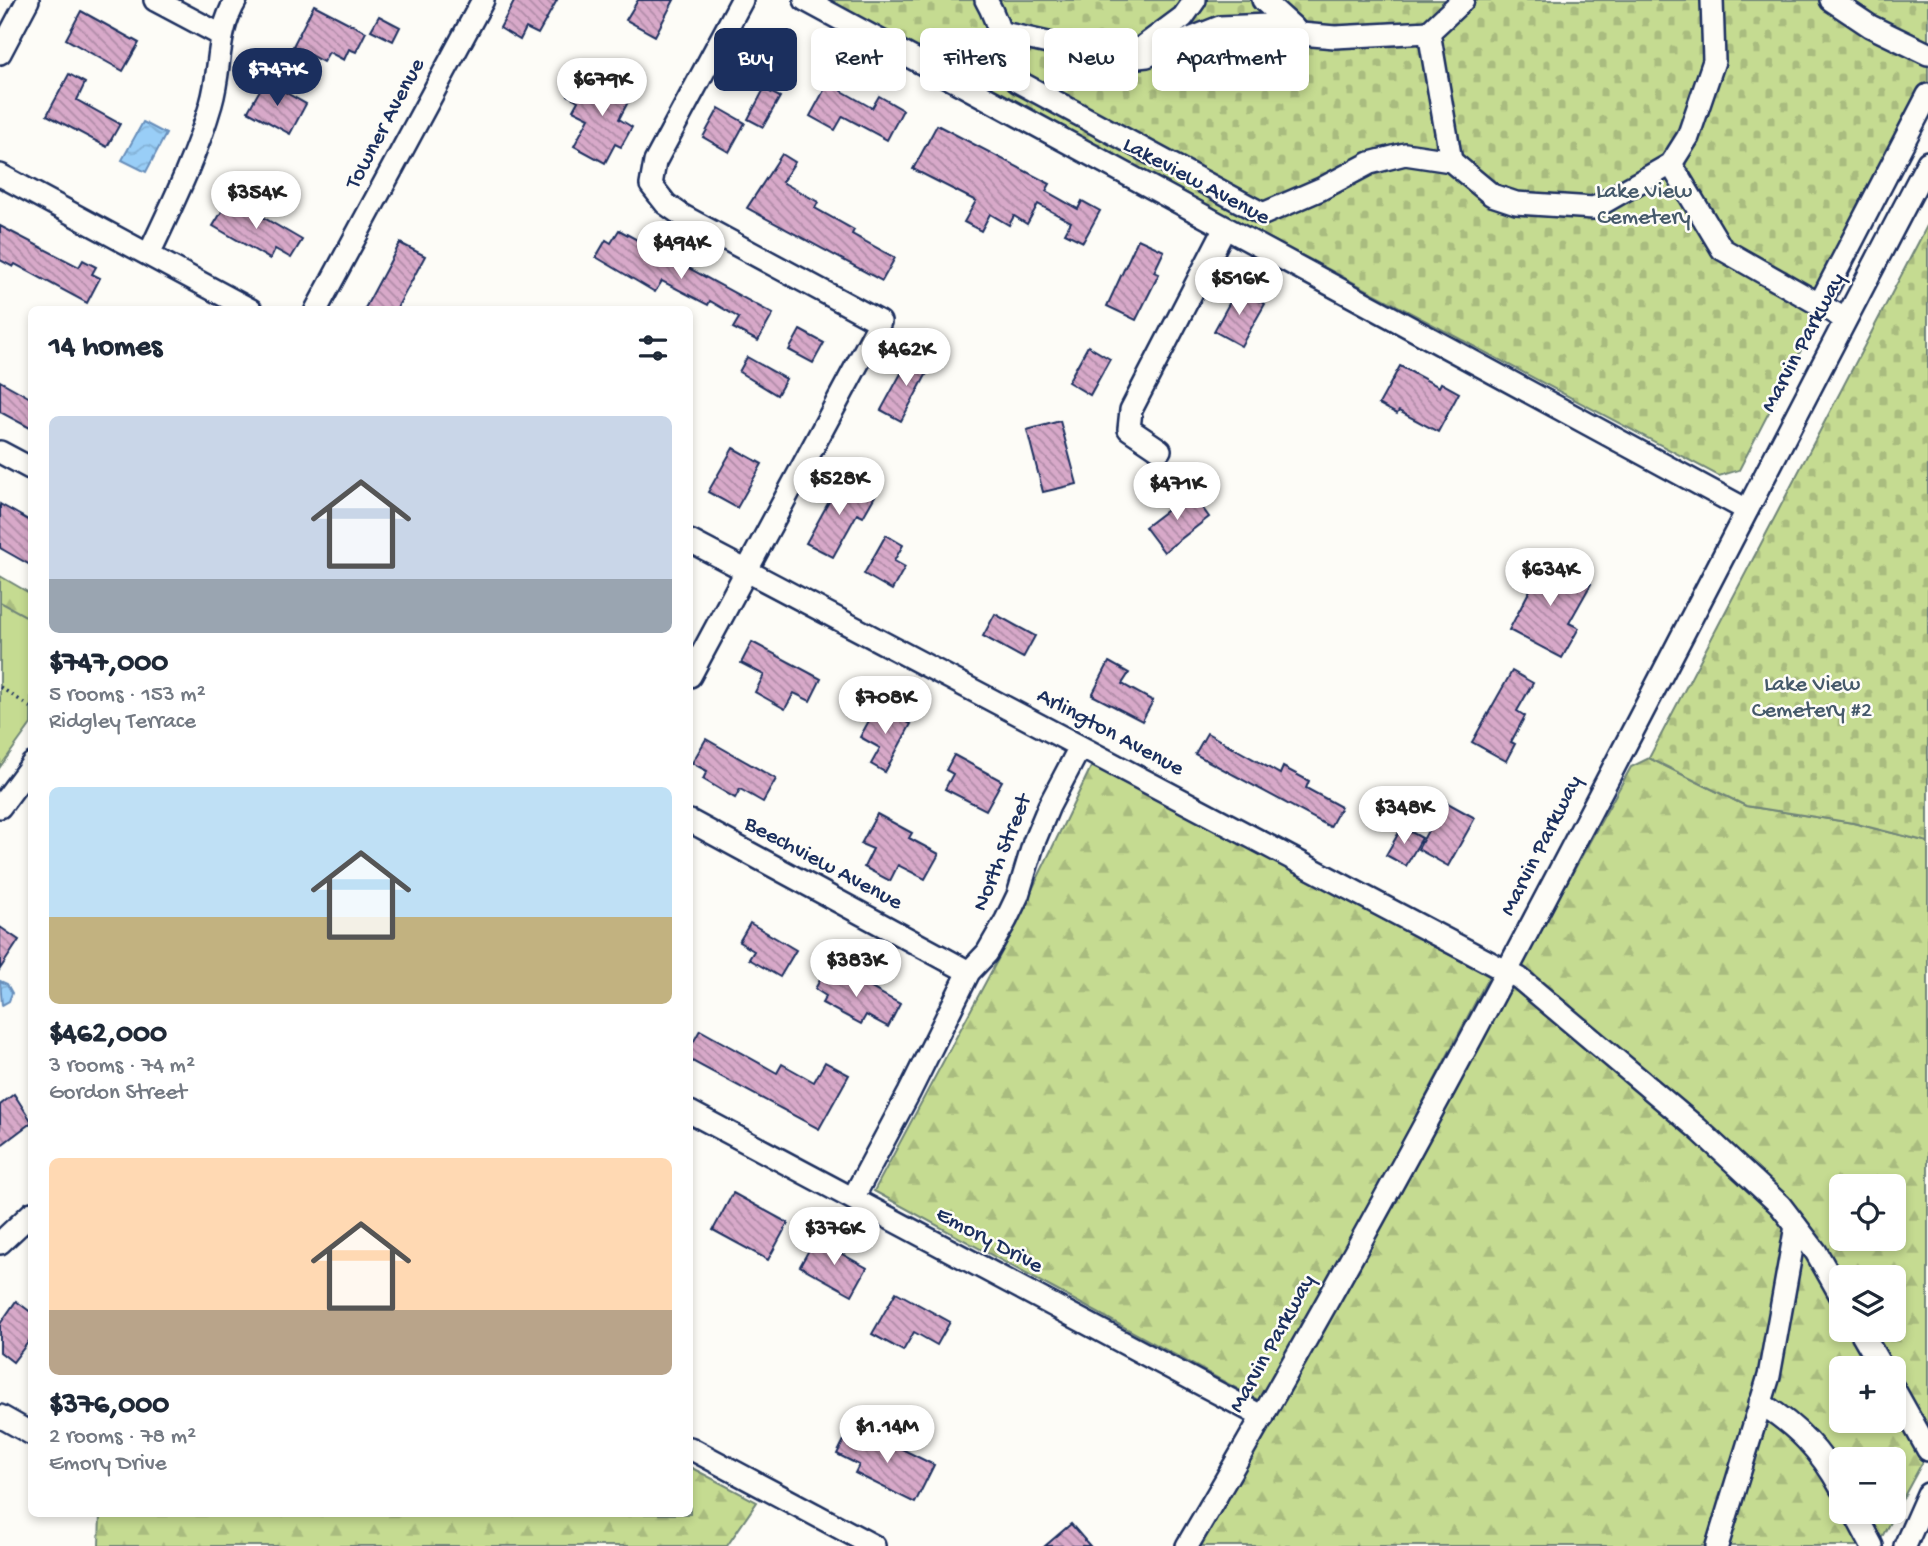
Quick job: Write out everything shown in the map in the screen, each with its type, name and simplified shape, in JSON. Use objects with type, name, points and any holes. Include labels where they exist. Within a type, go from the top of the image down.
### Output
[{"type":"street","points":[[0,53],[28,0]]},
{"type":"street","points":[[155,0],[220,35]]},
{"type":"street","points":[[149,254],[185,178],[204,128],[218,77],[220,35],[236,0]]},
{"type":"street","name":"Towner Avenue","points":[[318,306],[483,0]]},
{"type":"street","points":[[693,670],[880,322],[682,216],[666,204],[651,185],[655,162],[742,0]]},
{"type":"street","name":"Lakeview Avenue","points":[[804,0],[1747,510]]},
{"type":"street","points":[[986,0],[1000,28]]},
{"type":"street","points":[[1138,49],[1154,41],[1183,18],[1195,0]]},
{"type":"street","points":[[1263,0],[1294,28]]},
{"type":"street","points":[[1309,35],[1335,37],[1429,32],[1463,0]]},
{"type":"street","points":[[1030,88],[1263,214],[1321,189],[1370,163],[1405,154],[1451,161],[1492,195],[1516,203],[1594,208],[1671,164],[1688,137],[1714,61],[1712,0]]},
{"type":"street","points":[[1831,0],[1870,26],[1928,54]]},
{"type":"street","points":[[1217,28],[1268,24],[1281,28]]},
{"type":"street","points":[[1429,32],[1451,161]]},
{"type":"street","points":[[1820,303],[1928,95]]},
{"type":"street","name":"Marvin Parkway","points":[[1187,1546],[1263,1418],[1506,973],[1928,162]]},
{"type":"street","points":[[1671,164],[1722,249],[1846,319]]},
{"type":"street","points":[[0,175],[244,306]]},
{"type":"street","points":[[1160,450],[1131,432],[1131,410],[1225,228]]},
{"type":"street","points":[[0,452],[28,467]]},
{"type":"street","name":"Arlington Avenue","points":[[693,543],[1519,978],[1698,1128],[1780,1205],[1816,1252],[1829,1275]]},
{"type":"street","name":"North Street","points":[[853,1198],[969,972],[987,953],[1012,908],[1044,817],[1080,747]]},
{"type":"street","points":[[0,807],[28,769]]},
{"type":"street","name":"Beechview Avenue","points":[[693,823],[969,972]]},
{"type":"street","name":"Emory Drive","points":[[693,1114],[1263,1418]]},
{"type":"street","points":[[0,1244],[28,1217]]},
{"type":"street","points":[[1717,1546],[1769,1376],[1796,1226]]},
{"type":"street","points":[[1760,1404],[1793,1425],[1811,1443],[1829,1470]]},
{"type":"street","points":[[1906,1411],[1928,1450]]},
{"type":"street","points":[[0,1416],[28,1432]]},
{"type":"street","points":[[693,1450],[874,1546]]},
{"type":"street","points":[[1905,1546],[1928,1494]]},
{"type":"street","points":[[1860,1524],[1872,1546]]},
{"type":"path","points":[[0,687],[28,705]]},
{"type":"green space","name":"Lake View Cemetery","points":[[820,0],[1928,0],[1928,105],[1739,470],[1719,476],[992,91],[1030,91],[1030,28],[920,28],[920,53],[906,46],[906,28],[873,28]]},
{"type":"green space","name":"Lake View Cemetery #2","points":[[1928,224],[1928,842],[1853,823],[1746,806],[1649,758]]},
{"type":"green space","points":[[0,576],[28,592],[28,617],[0,602]]},
{"type":"green space","points":[[0,597],[28,611],[28,728],[0,767]]},
{"type":"green space","points":[[1649,758],[1746,806],[1853,823],[1928,842],[1928,1452],[1906,1493],[1906,1447],[1829,1447],[1829,1524],[1889,1524],[1877,1546],[1200,1546],[1631,767]]},
{"type":"green space","points":[[1093,763],[1489,976],[1265,1404],[874,1191],[1005,946]]},
{"type":"green space","points":[[693,1469],[757,1502],[727,1546],[99,1546],[100,1517],[693,1517]]},
{"type":"water","points":[[143,122],[166,134],[146,172],[122,160]]},
{"type":"water","points":[[0,981],[7,984],[12,993],[9,1001],[2,1005]]},
{"type":"building","points":[[515,0],[557,0],[538,34],[526,28],[520,40],[500,28]]},
{"type":"building","points":[[638,0],[674,0],[655,36],[626,20]]},
{"type":"building","points":[[314,5],[366,32],[356,52],[349,49],[344,60],[329,52],[323,62],[293,46]]},
{"type":"building","points":[[81,11],[139,43],[123,71],[66,39]]},
{"type":"building","points":[[379,16],[400,27],[393,41],[371,30]]},
{"type":"building","points":[[69,74],[85,83],[77,100],[120,124],[107,147],[47,115]]},
{"type":"building","points":[[617,77],[636,87],[619,119],[632,127],[621,147],[615,144],[605,163],[574,146],[589,118],[573,110],[578,101],[568,95],[575,81],[605,97]]},
{"type":"building","points":[[265,81],[306,104],[290,134],[248,111]]},
{"type":"building","points":[[763,91],[780,97],[763,127],[748,119]]},
{"type":"building","points":[[824,91],[842,91],[872,108],[879,96],[903,110],[887,140],[843,116],[835,130],[810,116]]},
{"type":"building","points":[[719,108],[745,123],[729,152],[703,137]]},
{"type":"building","points":[[937,125],[1050,184],[1046,191],[1078,209],[1082,201],[1100,211],[1083,242],[1065,233],[1071,222],[1038,204],[1027,224],[1014,216],[1009,225],[990,214],[981,231],[964,222],[976,201],[913,169]]},
{"type":"building","points":[[782,154],[795,162],[782,182],[818,202],[815,208],[854,230],[852,234],[895,258],[882,281],[747,208]]},
{"type":"building","points":[[230,198],[302,240],[291,258],[275,249],[270,259],[213,226]]},
{"type":"building","points":[[0,226],[79,267],[83,260],[96,267],[92,274],[100,278],[87,303],[15,264],[13,267],[0,260]]},
{"type":"building","points":[[619,230],[773,314],[758,341],[733,328],[739,318],[710,301],[708,305],[662,281],[655,292],[596,257],[606,240],[611,243]]},
{"type":"building","points":[[1138,239],[1164,251],[1154,272],[1159,274],[1136,320],[1107,306]]},
{"type":"building","points":[[400,243],[425,256],[398,306],[366,306]]},
{"type":"building","points":[[1237,289],[1265,304],[1241,346],[1214,331]]},
{"type":"building","points":[[800,330],[824,343],[813,363],[789,350]]},
{"type":"building","points":[[1088,346],[1110,359],[1090,395],[1068,382]]},
{"type":"building","points":[[911,355],[931,366],[901,421],[881,410]]},
{"type":"building","points":[[747,357],[786,379],[777,395],[739,372]]},
{"type":"building","points":[[1400,366],[1439,387],[1441,383],[1459,393],[1438,432],[1399,411],[1397,414],[1379,404]]},
{"type":"building","points":[[0,381],[28,397],[28,427],[0,412]]},
{"type":"building","points":[[1060,421],[1077,484],[1043,492],[1027,430]]},
{"type":"building","points":[[733,448],[762,464],[737,508],[708,492]]},
{"type":"building","points":[[842,478],[875,496],[863,517],[857,514],[833,557],[806,543]]},
{"type":"building","points":[[1191,492],[1209,517],[1164,552],[1145,527]]},
{"type":"building","points":[[0,504],[28,520],[28,564],[0,548]]},
{"type":"building","points":[[886,535],[903,545],[894,561],[905,567],[892,590],[864,574]]},
{"type":"building","points":[[1541,557],[1591,584],[1569,623],[1579,628],[1562,658],[1509,630],[1531,588],[1526,585]]},
{"type":"building","points":[[995,614],[1035,636],[1023,658],[983,636]]},
{"type":"building","points":[[752,642],[821,679],[810,701],[794,693],[785,709],[755,692],[764,675],[741,663]]},
{"type":"building","points":[[1109,662],[1129,673],[1122,684],[1153,701],[1142,721],[1092,695]]},
{"type":"building","points":[[1512,671],[1533,683],[1517,711],[1525,716],[1511,742],[1515,744],[1506,761],[1472,742]]},
{"type":"building","points":[[877,706],[911,724],[885,772],[871,764],[880,748],[860,737]]},
{"type":"building","points":[[1207,733],[1280,774],[1283,767],[1309,781],[1306,788],[1341,807],[1330,827],[1195,754]]},
{"type":"building","points":[[706,739],[776,779],[763,802],[740,789],[735,798],[703,779],[707,771],[693,761]]},
{"type":"building","points":[[954,755],[1002,781],[986,810],[945,789],[953,774],[946,770]]},
{"type":"building","points":[[1444,801],[1475,818],[1448,866],[1418,849]]},
{"type":"building","points":[[877,814],[912,833],[909,838],[939,854],[925,879],[898,865],[890,881],[864,867],[873,849],[861,844]]},
{"type":"building","points":[[1402,827],[1422,838],[1406,866],[1386,855]]},
{"type":"building","points":[[750,923],[796,950],[780,977],[749,959],[754,951],[739,942]]},
{"type":"building","points":[[0,927],[19,940],[0,969]]},
{"type":"building","points":[[826,969],[842,977],[844,973],[900,1004],[888,1027],[866,1015],[861,1024],[822,1003],[826,996],[815,989]]},
{"type":"building","points":[[700,1030],[777,1073],[782,1064],[814,1082],[825,1062],[849,1075],[819,1129],[693,1062],[693,1043]]},
{"type":"building","points":[[14,1094],[28,1116],[28,1125],[0,1146],[0,1105]]},
{"type":"building","points":[[733,1193],[788,1223],[768,1260],[713,1230]]},
{"type":"building","points":[[815,1239],[867,1268],[852,1295],[800,1266]]},
{"type":"building","points":[[896,1292],[950,1322],[937,1345],[914,1332],[903,1351],[872,1334]]},
{"type":"building","points":[[16,1301],[28,1310],[28,1342],[13,1362],[0,1352],[0,1324]]},
{"type":"building","points":[[849,1430],[879,1445],[882,1439],[934,1465],[915,1503],[855,1473],[859,1465],[837,1454]]},
{"type":"building","points":[[1071,1524],[1090,1546],[1045,1546]]}]
